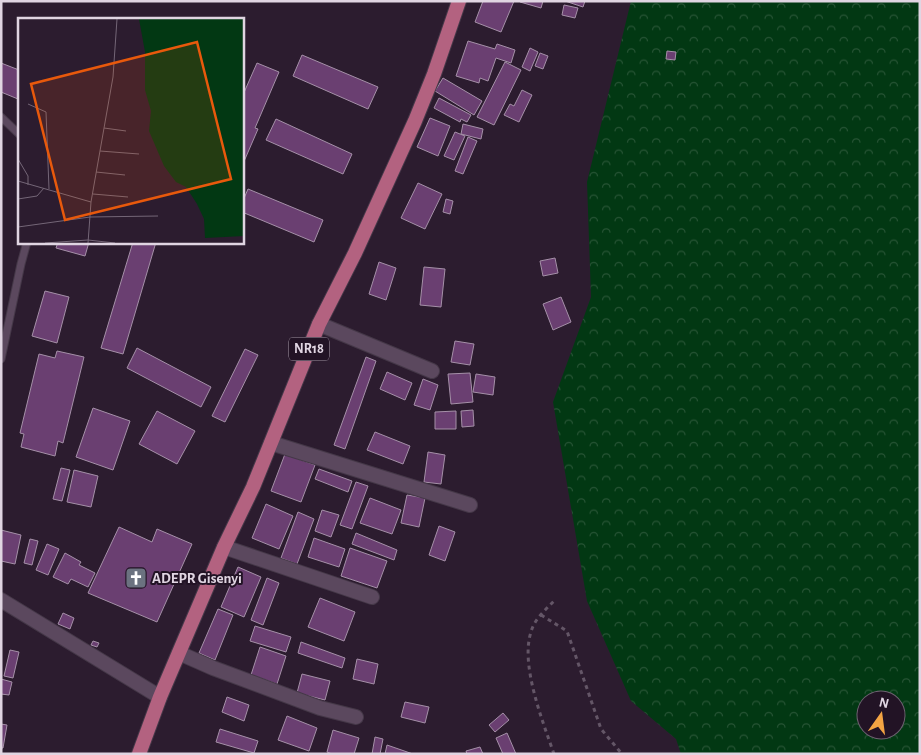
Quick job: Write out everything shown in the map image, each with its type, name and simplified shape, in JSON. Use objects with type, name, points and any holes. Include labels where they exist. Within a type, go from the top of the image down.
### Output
[{"type":"main road","name":"NR18","points":[[140,754],[160,697],[224,546],[253,487],[320,324],[355,253],[415,121],[434,74],[459,1]]},
{"type":"street","points":[[320,324],[432,372]]},
{"type":"street","points":[[271,443],[470,505]]},
{"type":"street","points":[[224,546],[372,597]]},
{"type":"street","points":[[1,600],[160,697]]},
{"type":"street","points":[[180,653],[212,668],[320,708],[356,717]]},
{"type":"lane","points":[[1,117],[18,133]]},
{"type":"lane","points":[[1,358],[26,244]]},
{"type":"path","points":[[554,601],[541,615],[531,631],[527,650],[534,692],[554,754]]},
{"type":"path","points":[[541,615],[567,631],[601,729],[622,754]]},
{"type":"green space","points":[[631,1],[920,1],[920,754],[681,754],[676,739],[631,701],[587,601],[553,402],[591,297],[587,182]]},
{"type":"building","points":[[483,1],[514,1],[501,32],[475,22]]},
{"type":"building","points":[[520,1],[543,1],[541,8]]},
{"type":"building","points":[[565,1],[585,1],[583,7]]},
{"type":"building","points":[[564,5],[578,8],[575,18],[562,15]]},
{"type":"building","points":[[468,41],[495,49],[497,44],[515,50],[511,63],[496,58],[488,81],[480,78],[479,83],[456,76]]},
{"type":"building","points":[[530,48],[538,52],[530,71],[522,67]]},
{"type":"building","points":[[667,51],[676,52],[675,60],[666,59]]},
{"type":"building","points":[[540,53],[548,56],[543,69],[535,66]]},
{"type":"building","points":[[302,55],[378,87],[368,109],[293,76]]},
{"type":"building","points":[[505,62],[521,70],[494,125],[477,117]]},
{"type":"building","points":[[1,63],[18,70],[18,99],[1,92]]},
{"type":"building","points":[[257,63],[279,72],[255,128],[258,129],[244,161],[244,92]]},
{"type":"building","points":[[443,78],[482,101],[474,115],[435,91]]},
{"type":"building","points":[[522,90],[532,95],[519,122],[504,115],[510,104],[514,106]]},
{"type":"building","points":[[439,98],[471,115],[467,122],[461,119],[460,122],[434,108]]},
{"type":"building","points":[[430,118],[450,126],[438,156],[417,147]]},
{"type":"building","points":[[276,119],[352,154],[343,174],[266,140]]},
{"type":"building","points":[[463,124],[483,129],[481,139],[461,134]]},
{"type":"building","points":[[455,132],[465,136],[454,160],[444,156]]},
{"type":"building","points":[[468,137],[477,141],[463,174],[455,171]]},
{"type":"building","points":[[418,183],[442,194],[425,229],[401,218]]},
{"type":"building","points":[[248,189],[323,220],[314,242],[244,213],[244,198]]},
{"type":"building","points":[[446,199],[453,201],[450,214],[443,212]]},
{"type":"building","points":[[57,244],[88,244],[85,256],[56,248]]},
{"type":"building","points":[[132,244],[155,244],[123,354],[101,348]]},
{"type":"building","points":[[555,258],[558,273],[543,276],[540,261]]},
{"type":"building","points":[[379,262],[396,268],[386,300],[369,294]]},
{"type":"building","points":[[424,267],[445,269],[441,307],[420,305]]},
{"type":"building","points":[[45,291],[69,297],[57,343],[32,336]]},
{"type":"building","points":[[561,297],[571,322],[553,330],[543,304]]},
{"type":"building","points":[[455,341],[474,344],[470,365],[451,362]]},
{"type":"building","points":[[137,348],[211,387],[201,407],[127,368]]},
{"type":"building","points":[[245,349],[258,355],[225,422],[212,416]]},
{"type":"building","points":[[57,351],[84,357],[63,443],[58,441],[55,456],[21,447],[24,434],[20,433],[39,354],[55,358]]},
{"type":"building","points":[[366,357],[376,361],[345,449],[334,445]]},
{"type":"building","points":[[387,372],[412,383],[405,400],[380,389]]},
{"type":"building","points":[[470,373],[473,402],[451,404],[448,374]]},
{"type":"building","points":[[476,374],[495,377],[493,395],[473,392]]},
{"type":"building","points":[[423,379],[438,385],[430,410],[414,405]]},
{"type":"building","points":[[93,408],[130,421],[113,470],[76,457]]},
{"type":"building","points":[[473,410],[474,426],[462,427],[461,411]]},
{"type":"building","points":[[157,411],[195,431],[177,464],[139,444]]},
{"type":"building","points":[[456,411],[456,429],[435,429],[435,412]]},
{"type":"building","points":[[375,432],[410,446],[403,464],[367,450]]},
{"type":"building","points":[[428,452],[445,455],[441,484],[424,482]]},
{"type":"building","points":[[285,454],[315,465],[301,502],[271,491]]},
{"type":"building","points":[[61,468],[70,470],[62,501],[53,499]]},
{"type":"building","points":[[319,469],[352,481],[348,492],[315,479]]},
{"type":"building","points":[[74,470],[98,476],[91,507],[67,502]]},
{"type":"building","points":[[356,482],[368,486],[352,529],[340,525]]},
{"type":"building","points":[[407,495],[425,498],[419,527],[401,523]]},
{"type":"building","points":[[370,498],[401,510],[392,534],[360,523]]},
{"type":"building","points":[[266,504],[293,516],[279,549],[252,538]]},
{"type":"building","points":[[322,510],[339,515],[331,537],[315,531]]},
{"type":"building","points":[[298,512],[314,519],[297,564],[281,558]]},
{"type":"building","points":[[439,526],[455,532],[445,561],[429,555]]},
{"type":"building","name":"ADEPR Gisenyi","points":[[119,527],[152,542],[157,529],[192,544],[157,622],[88,593]]},
{"type":"building","points":[[1,530],[21,535],[15,564],[1,561]]},
{"type":"building","points":[[356,533],[397,550],[394,560],[352,544]]},
{"type":"building","points":[[314,538],[345,549],[339,567],[308,557]]},
{"type":"building","points":[[30,539],[38,541],[32,565],[24,563]]},
{"type":"building","points":[[47,544],[59,549],[48,575],[36,570]]},
{"type":"building","points":[[350,548],[387,561],[377,588],[341,576]]},
{"type":"building","points":[[65,553],[81,562],[79,565],[95,573],[88,587],[71,579],[68,584],[53,577]]},
{"type":"building","points":[[238,567],[261,577],[244,617],[221,607]]},
{"type":"building","points":[[267,578],[279,583],[263,625],[251,620]]},
{"type":"building","points":[[320,598],[355,612],[344,641],[308,627]]},
{"type":"building","points":[[218,609],[233,615],[215,660],[199,653]]},
{"type":"building","points":[[63,613],[74,618],[70,629],[58,624]]},
{"type":"building","points":[[255,626],[291,637],[286,652],[250,641]]},
{"type":"building","points":[[93,641],[99,643],[97,647],[91,645]]},
{"type":"building","points":[[301,642],[345,658],[342,668],[298,653]]},
{"type":"building","points":[[260,647],[286,656],[277,684],[251,675]]},
{"type":"building","points":[[10,650],[19,652],[13,678],[4,676]]},
{"type":"building","points":[[357,659],[378,664],[374,684],[353,679]]},
{"type":"building","points":[[302,674],[330,681],[325,700],[297,693]]},
{"type":"building","points":[[1,679],[12,682],[9,695],[1,694]]},
{"type":"building","points":[[227,697],[249,705],[244,721],[222,712]]},
{"type":"building","points":[[405,702],[429,707],[425,723],[401,717]]},
{"type":"building","points":[[503,713],[509,720],[495,732],[489,725]]},
{"type":"building","points":[[287,716],[317,728],[309,751],[278,740]]},
{"type":"building","points":[[1,724],[7,725],[3,748],[1,748]]},
{"type":"building","points":[[220,729],[258,741],[254,753],[216,742]]},
{"type":"building","points":[[333,730],[359,738],[354,754],[332,754],[327,752]]},
{"type":"building","points":[[507,733],[516,754],[503,754],[496,738]]},
{"type":"building","points":[[375,737],[383,739],[380,754],[372,754]]},
{"type":"building","points":[[387,745],[413,754],[385,754]]},
{"type":"building","points":[[480,747],[483,754],[467,754],[466,751]]},
{"type":"place","name":"ADEPR Gisenyi","points":[[136,578]]}]
